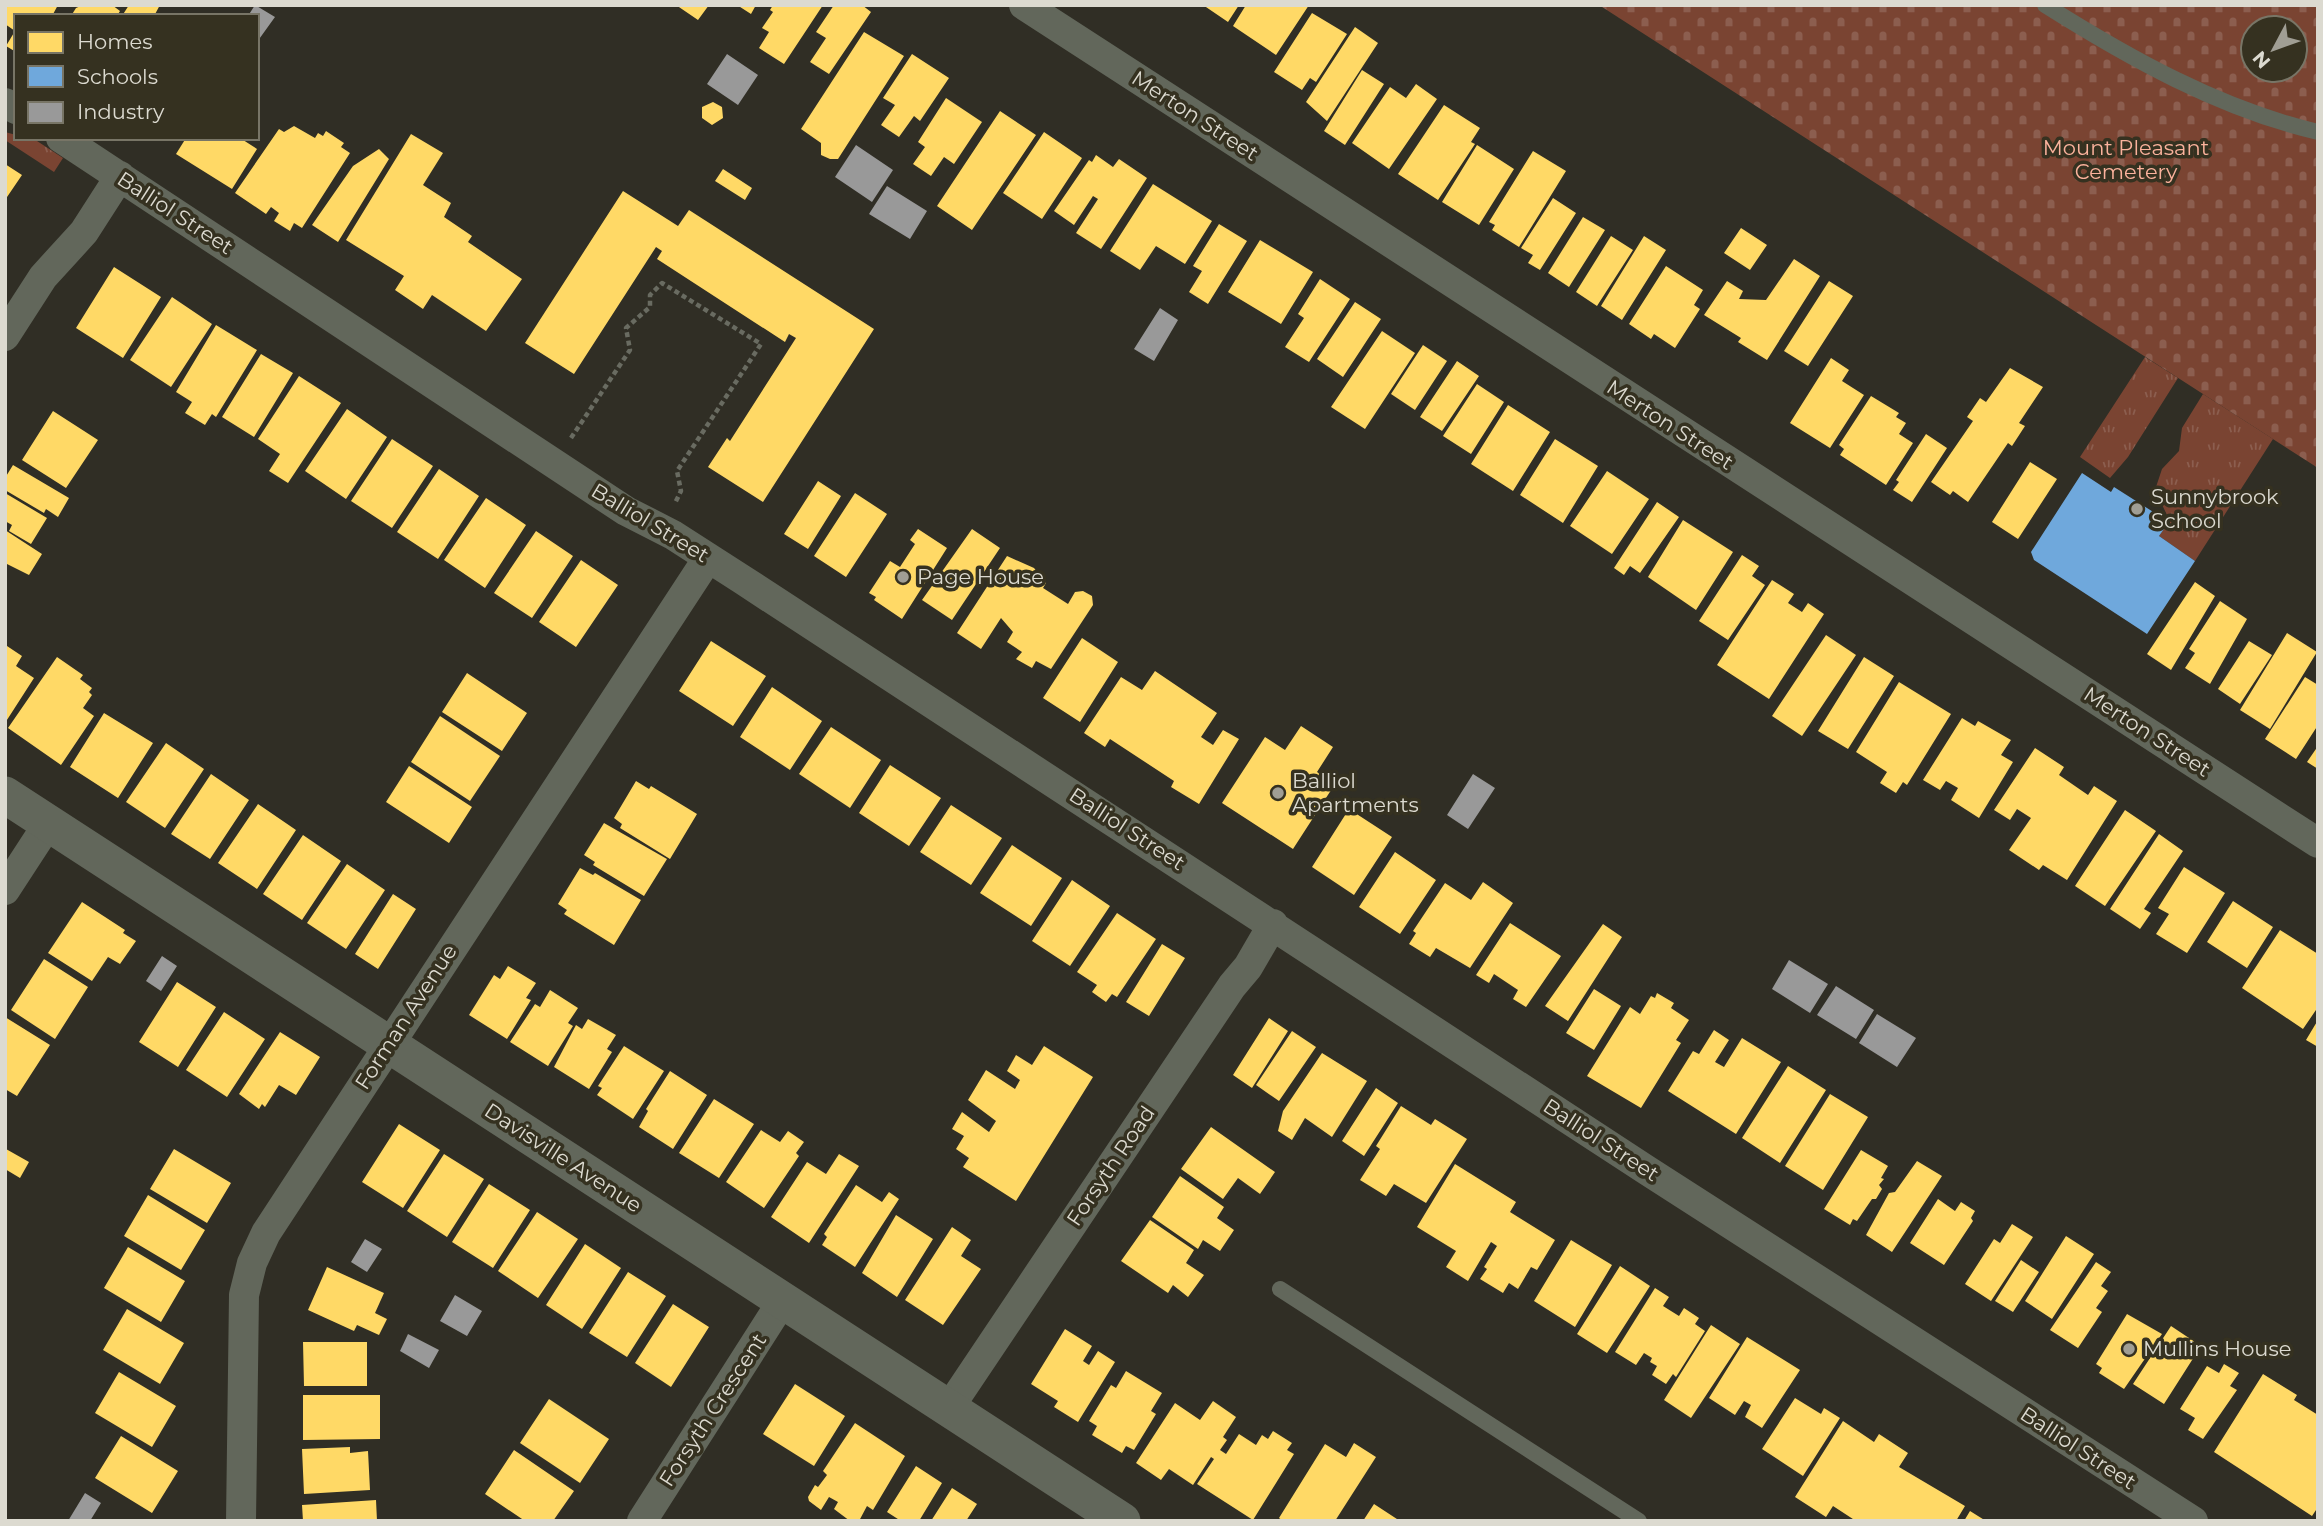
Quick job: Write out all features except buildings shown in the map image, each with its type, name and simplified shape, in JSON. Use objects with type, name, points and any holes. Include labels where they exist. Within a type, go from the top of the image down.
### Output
[{"type":"street","name":"Merton Street","points":[[1024,5],[2318,843]]},
{"type":"street","name":"Balliol Street","points":[[64,140],[626,511],[708,558],[1648,1171],[2193,1521]]},
{"type":"street","points":[[5,336],[43,277],[84,232],[120,176]]},
{"type":"street","name":"Forman Avenue","points":[[241,1521],[243,1306],[252,1263],[266,1233],[708,558]]},
{"type":"street","name":"Davisville Avenue","points":[[5,796],[949,1408],[1113,1518]]},
{"type":"street","points":[[5,890],[48,824]]},
{"type":"street","name":"Forsyth Road","points":[[949,1408],[1232,986],[1248,967],[1273,924]]},
{"type":"street","name":"Forsyth Crescent","points":[[642,1521],[783,1300]]},
{"type":"lane","points":[[2045,5],[2098,39],[2187,86],[2294,126],[2318,132]]},
{"type":"lane","points":[[1280,1289],[1639,1521]]},
{"type":"path","points":[[568,443],[630,350],[625,328],[650,307],[650,295],[662,283],[752,338],[761,344],[677,471],[681,491],[671,510]]},
{"type":"green space","name":"Mount Pleasant Cemetery","points":[[1599,5],[2318,5],[2318,468]]},
{"type":"green space","points":[[5,132],[14,134],[14,140],[37,141],[63,158],[54,172],[5,140]]},
{"type":"green space","points":[[2145,357],[2178,378],[2128,457],[2110,478],[2080,457]]},
{"type":"green space","points":[[2203,394],[2273,439],[2195,561],[2159,536],[2168,523],[2164,520],[2167,515],[2155,490],[2162,469],[2179,451],[2182,428]]},
{"type":"place","name":"Sunnybrook School","points":[[2137,509]]},
{"type":"place","name":"Page House","points":[[903,577]]},
{"type":"place","name":"Balliol Apartments","points":[[1278,793]]},
{"type":"place","name":"Mullins House","points":[[2129,1349]]}]
